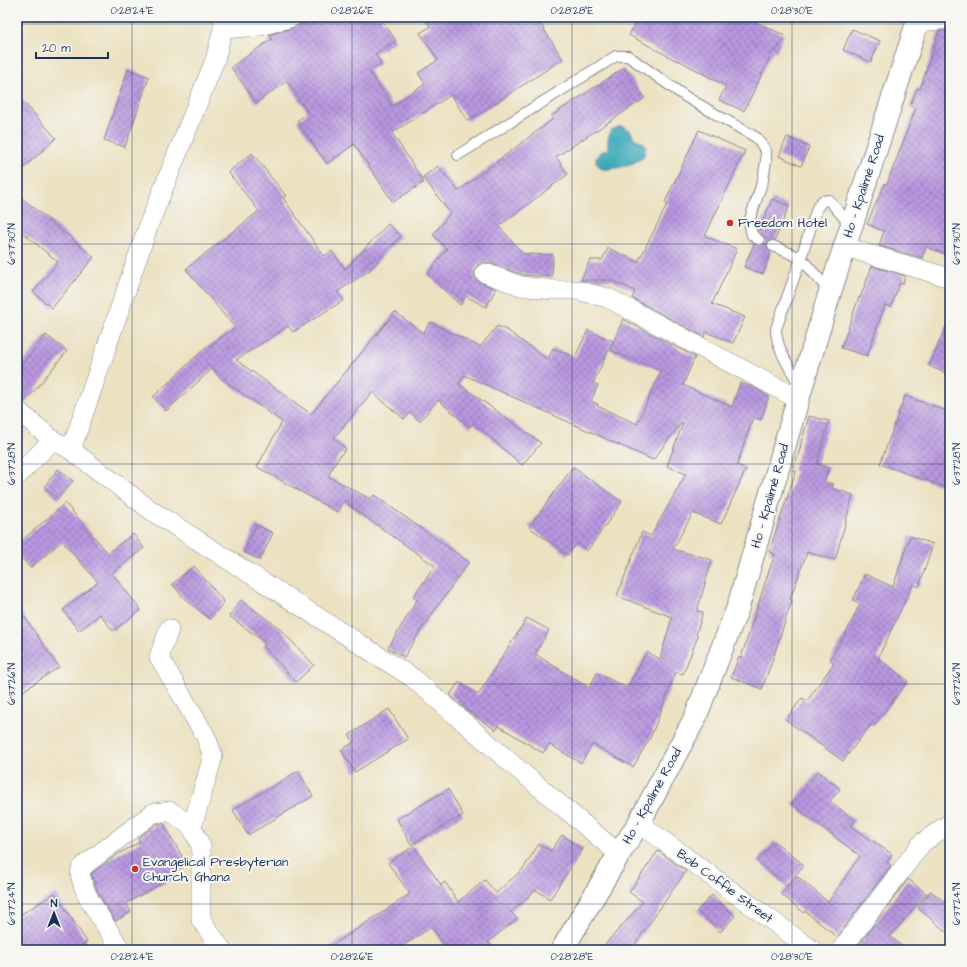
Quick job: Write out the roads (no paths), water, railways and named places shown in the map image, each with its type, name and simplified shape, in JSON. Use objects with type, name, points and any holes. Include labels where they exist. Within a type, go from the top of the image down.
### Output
[{"type":"main road","name":"Ho - Kpalimé Road","points":[[562,950],[639,823],[696,718],[738,607],[830,292],[918,20]]},
{"type":"street","points":[[71,450],[149,224],[215,60],[223,23],[260,26],[292,17]]},
{"type":"street","points":[[918,20],[950,20]]},
{"type":"street","points":[[845,247],[950,278]]},
{"type":"street","points":[[485,273],[521,286],[552,290],[576,290],[608,298],[800,394]]},
{"type":"street","points":[[17,410],[53,440],[71,450],[152,511],[413,678],[619,854]]},
{"type":"street","points":[[17,476],[53,440]]},
{"type":"street","points":[[169,629],[159,658],[206,737],[213,756],[192,827]]},
{"type":"street","points":[[121,950],[90,901],[80,874],[81,869],[86,863],[153,814],[170,812],[192,827],[201,846],[201,920],[222,950]]},
{"type":"street","name":"Bob Coffie Street","points":[[639,823],[812,950]]},
{"type":"street","points":[[841,950],[922,843],[950,823]]},
{"type":"lane","points":[[458,155],[616,56],[628,56],[686,97],[757,138],[766,151],[766,161],[763,180],[748,222],[752,235],[759,240]]},
{"type":"lane","points":[[800,394],[776,338],[776,329],[817,208],[822,201],[829,200],[852,226]]},
{"type":"lane","points":[[773,246],[801,258],[830,292]]},
{"type":"water","points":[[621,126],[630,130],[634,138],[644,143],[646,147],[643,158],[633,163],[612,169],[602,169],[596,163],[596,159],[599,153],[608,149],[608,139],[611,130]]},
{"type":"place","name":"Freedom Hotel","points":[[730,223]]},
{"type":"place","name":"Evangelical Presbyterian Church, Ghana","points":[[135,869]]}]
